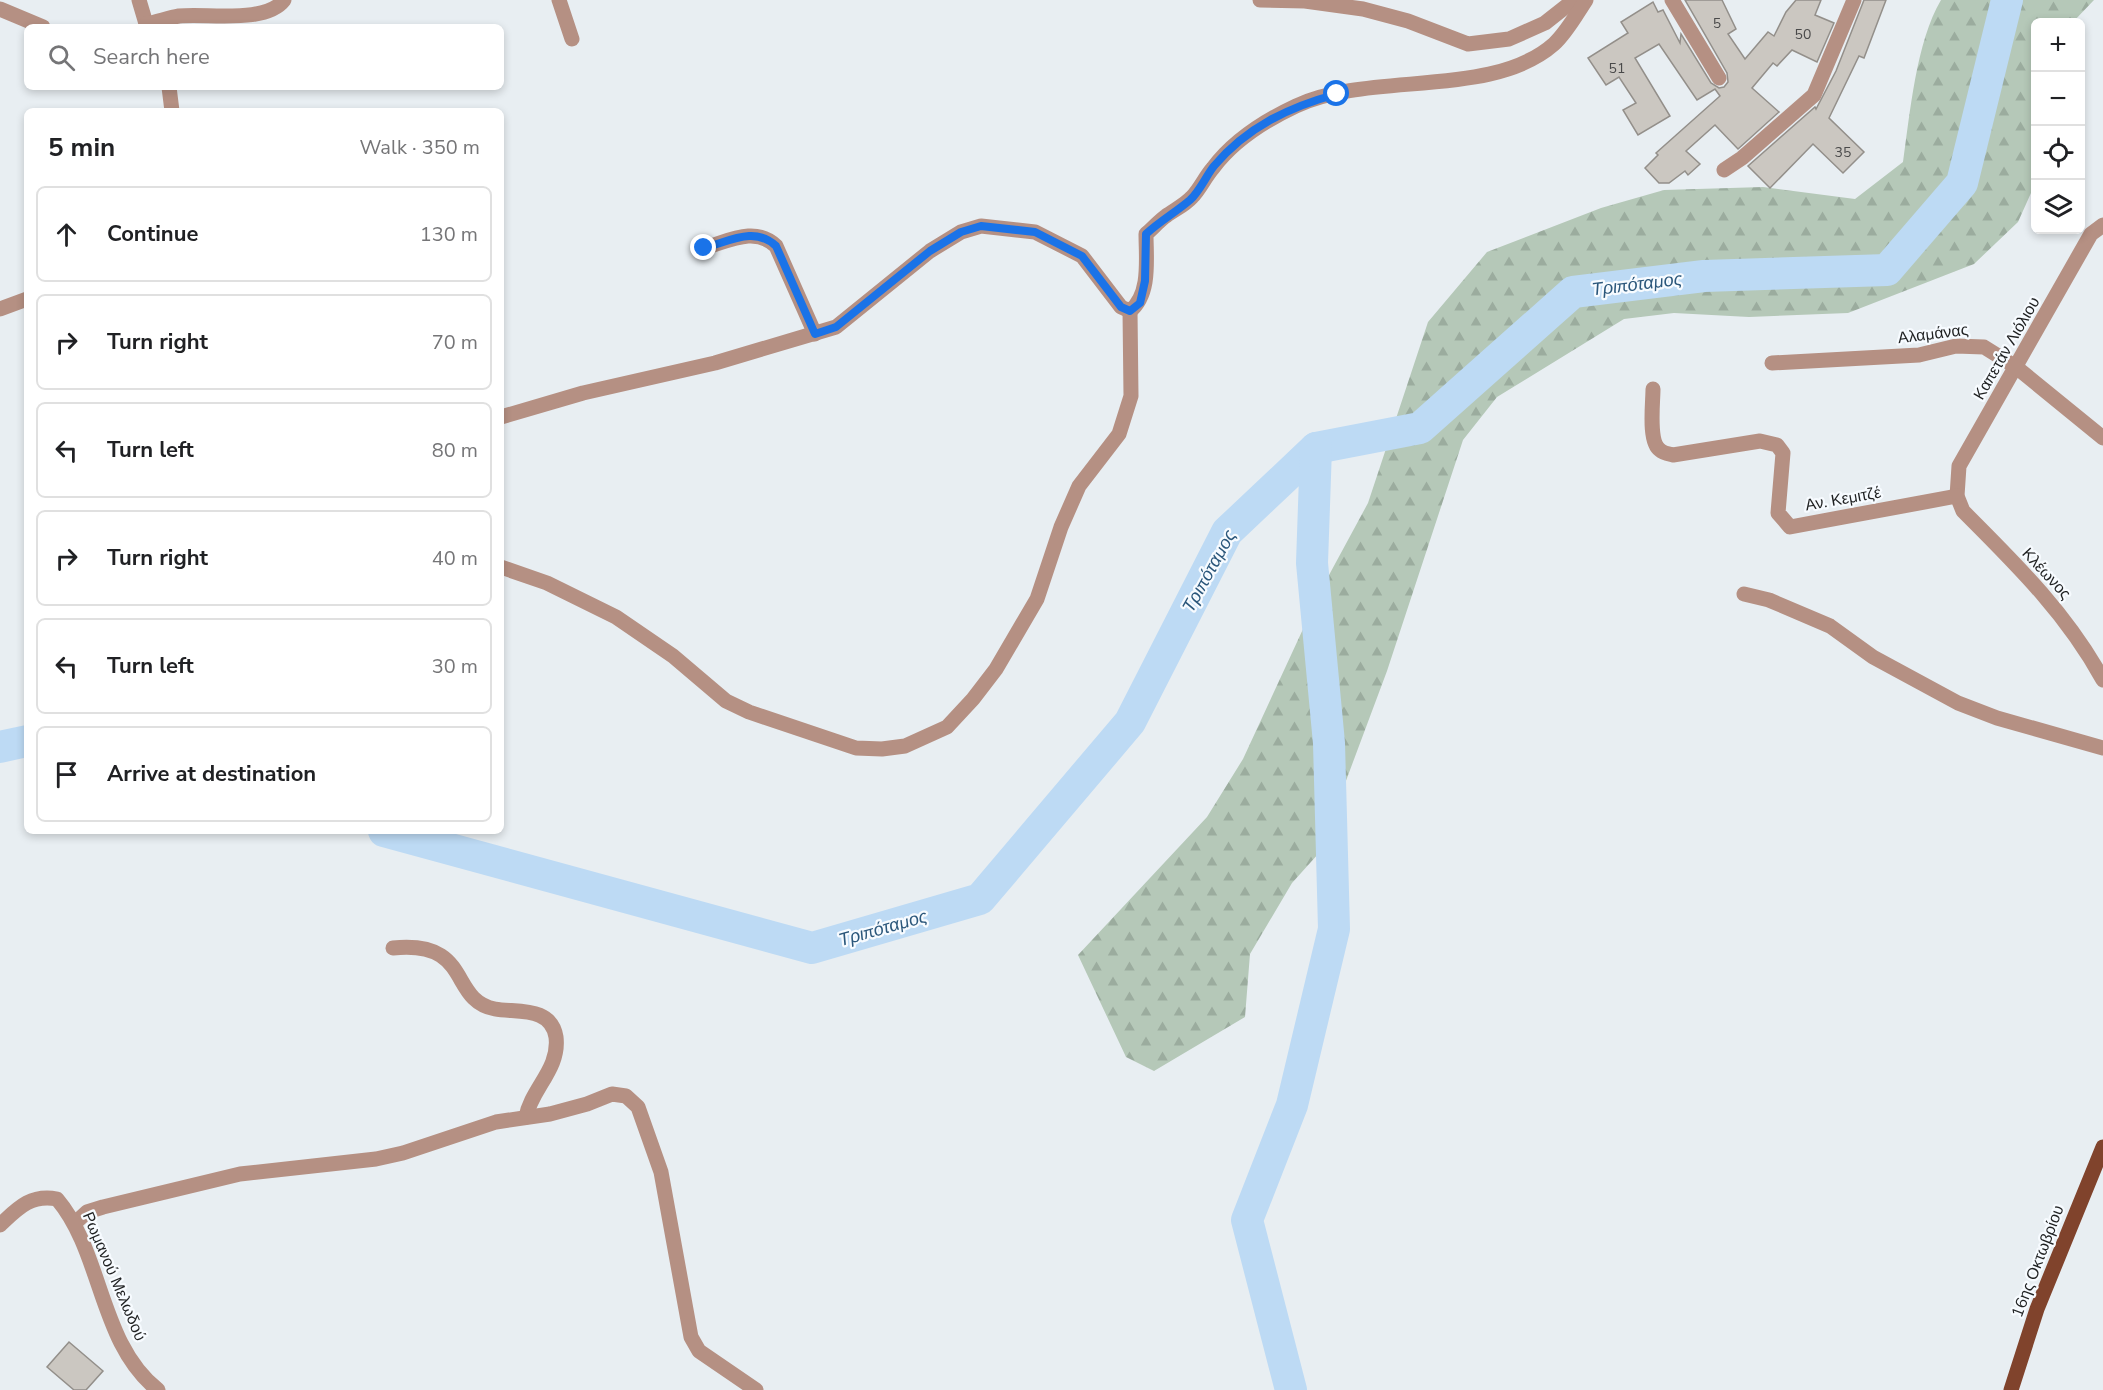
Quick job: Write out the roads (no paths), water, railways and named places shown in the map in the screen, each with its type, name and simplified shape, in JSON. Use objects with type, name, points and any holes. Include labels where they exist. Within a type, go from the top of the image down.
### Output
[{"type":"main road","name":"16ης Οκτωβρίου","points":[[2011,1390],[2037,1309],[2103,1147]]},
{"type":"street","points":[[139,0],[146,24]]},
{"type":"street","points":[[153,24],[178,16],[265,13],[280,6],[284,0]]},
{"type":"street","points":[[559,0],[572,39]]},
{"type":"street","points":[[1260,0],[1305,1],[1363,9],[1408,21],[1468,44],[1509,39],[1545,23],[1574,0]]},
{"type":"street","points":[[1130,311],[1140,303],[1145,281],[1146,234],[1164,217],[1191,199],[1214,166],[1240,138],[1298,105],[1337,94],[1404,84],[1487,76],[1534,57],[1553,45],[1567,30],[1586,0]]},
{"type":"street","points":[[1672,0],[1719,78]]},
{"type":"street","points":[[1724,170],[1742,158],[1814,95],[1854,0]]},
{"type":"street","points":[[0,9],[36,24]]},
{"type":"street","points":[[169,90],[172,108]]},
{"type":"street","name":"Καπετάν Λιόλιου","points":[[1957,496],[1959,466],[2091,234],[2103,225]]},
{"type":"street","points":[[504,416],[583,393],[715,363],[836,327],[930,251],[961,232],[981,226],[1035,232],[1082,256],[1121,307],[1130,311]]},
{"type":"street","points":[[704,248],[756,234],[768,238],[776,246],[815,334]]},
{"type":"street","points":[[0,309],[24,300]]},
{"type":"street","points":[[504,568],[547,583],[616,617],[673,656],[726,701],[749,712],[856,748],[882,749],[905,746],[947,727],[973,699],[996,669],[1037,599],[1061,527],[1079,486],[1119,434],[1131,396],[1130,311]]},
{"type":"street","name":"Αλαμάνας","points":[[1772,363],[1919,355],[1956,346],[1984,347],[2016,367],[2103,438]]},
{"type":"street","name":"Αν. Κεμιτζέ","points":[[1653,389],[1652,429],[1656,446],[1660,451],[1673,455],[1760,441],[1777,445],[1783,453],[1779,513],[1790,527],[1957,496]]},
{"type":"street","name":"Κλέωνος","points":[[1957,496],[1963,511],[2044,594],[2070,626],[2103,680]]},
{"type":"street","points":[[1744,594],[1769,600],[1830,626],[1873,657],[1958,703],[1997,718],[2103,748]]},
{"type":"street","points":[[393,948],[412,946],[434,950],[454,966],[466,987],[480,1003],[495,1009],[535,1013],[549,1023],[556,1035],[556,1053],[546,1080],[528,1107],[526,1117]]},
{"type":"street","points":[[75,1223],[87,1212],[103,1207],[240,1174],[376,1159],[403,1153],[496,1122],[587,1104],[612,1095],[626,1096],[638,1107],[661,1172],[691,1337],[699,1351],[756,1390]]},
{"type":"street","name":"Ρωμανού Μελωδού","points":[[0,1225],[23,1203],[44,1196],[57,1199],[75,1223],[111,1319],[127,1351],[143,1378],[158,1390]]},
{"type":"waterway","name":"Τριπόταμος","points":[[395,834],[812,948],[980,899],[1130,722],[1227,532],[1316,448],[1420,428],[1573,292],[1704,276],[1887,270],[1962,183],[2007,0]]},
{"type":"waterway","points":[[1291,1390],[1247,1220],[1292,1105],[1334,929],[1329,743],[1312,563],[1316,448]]},
{"type":"waterway","name":"Τριπόταμος","points":[[0,747],[24,742]]}]
